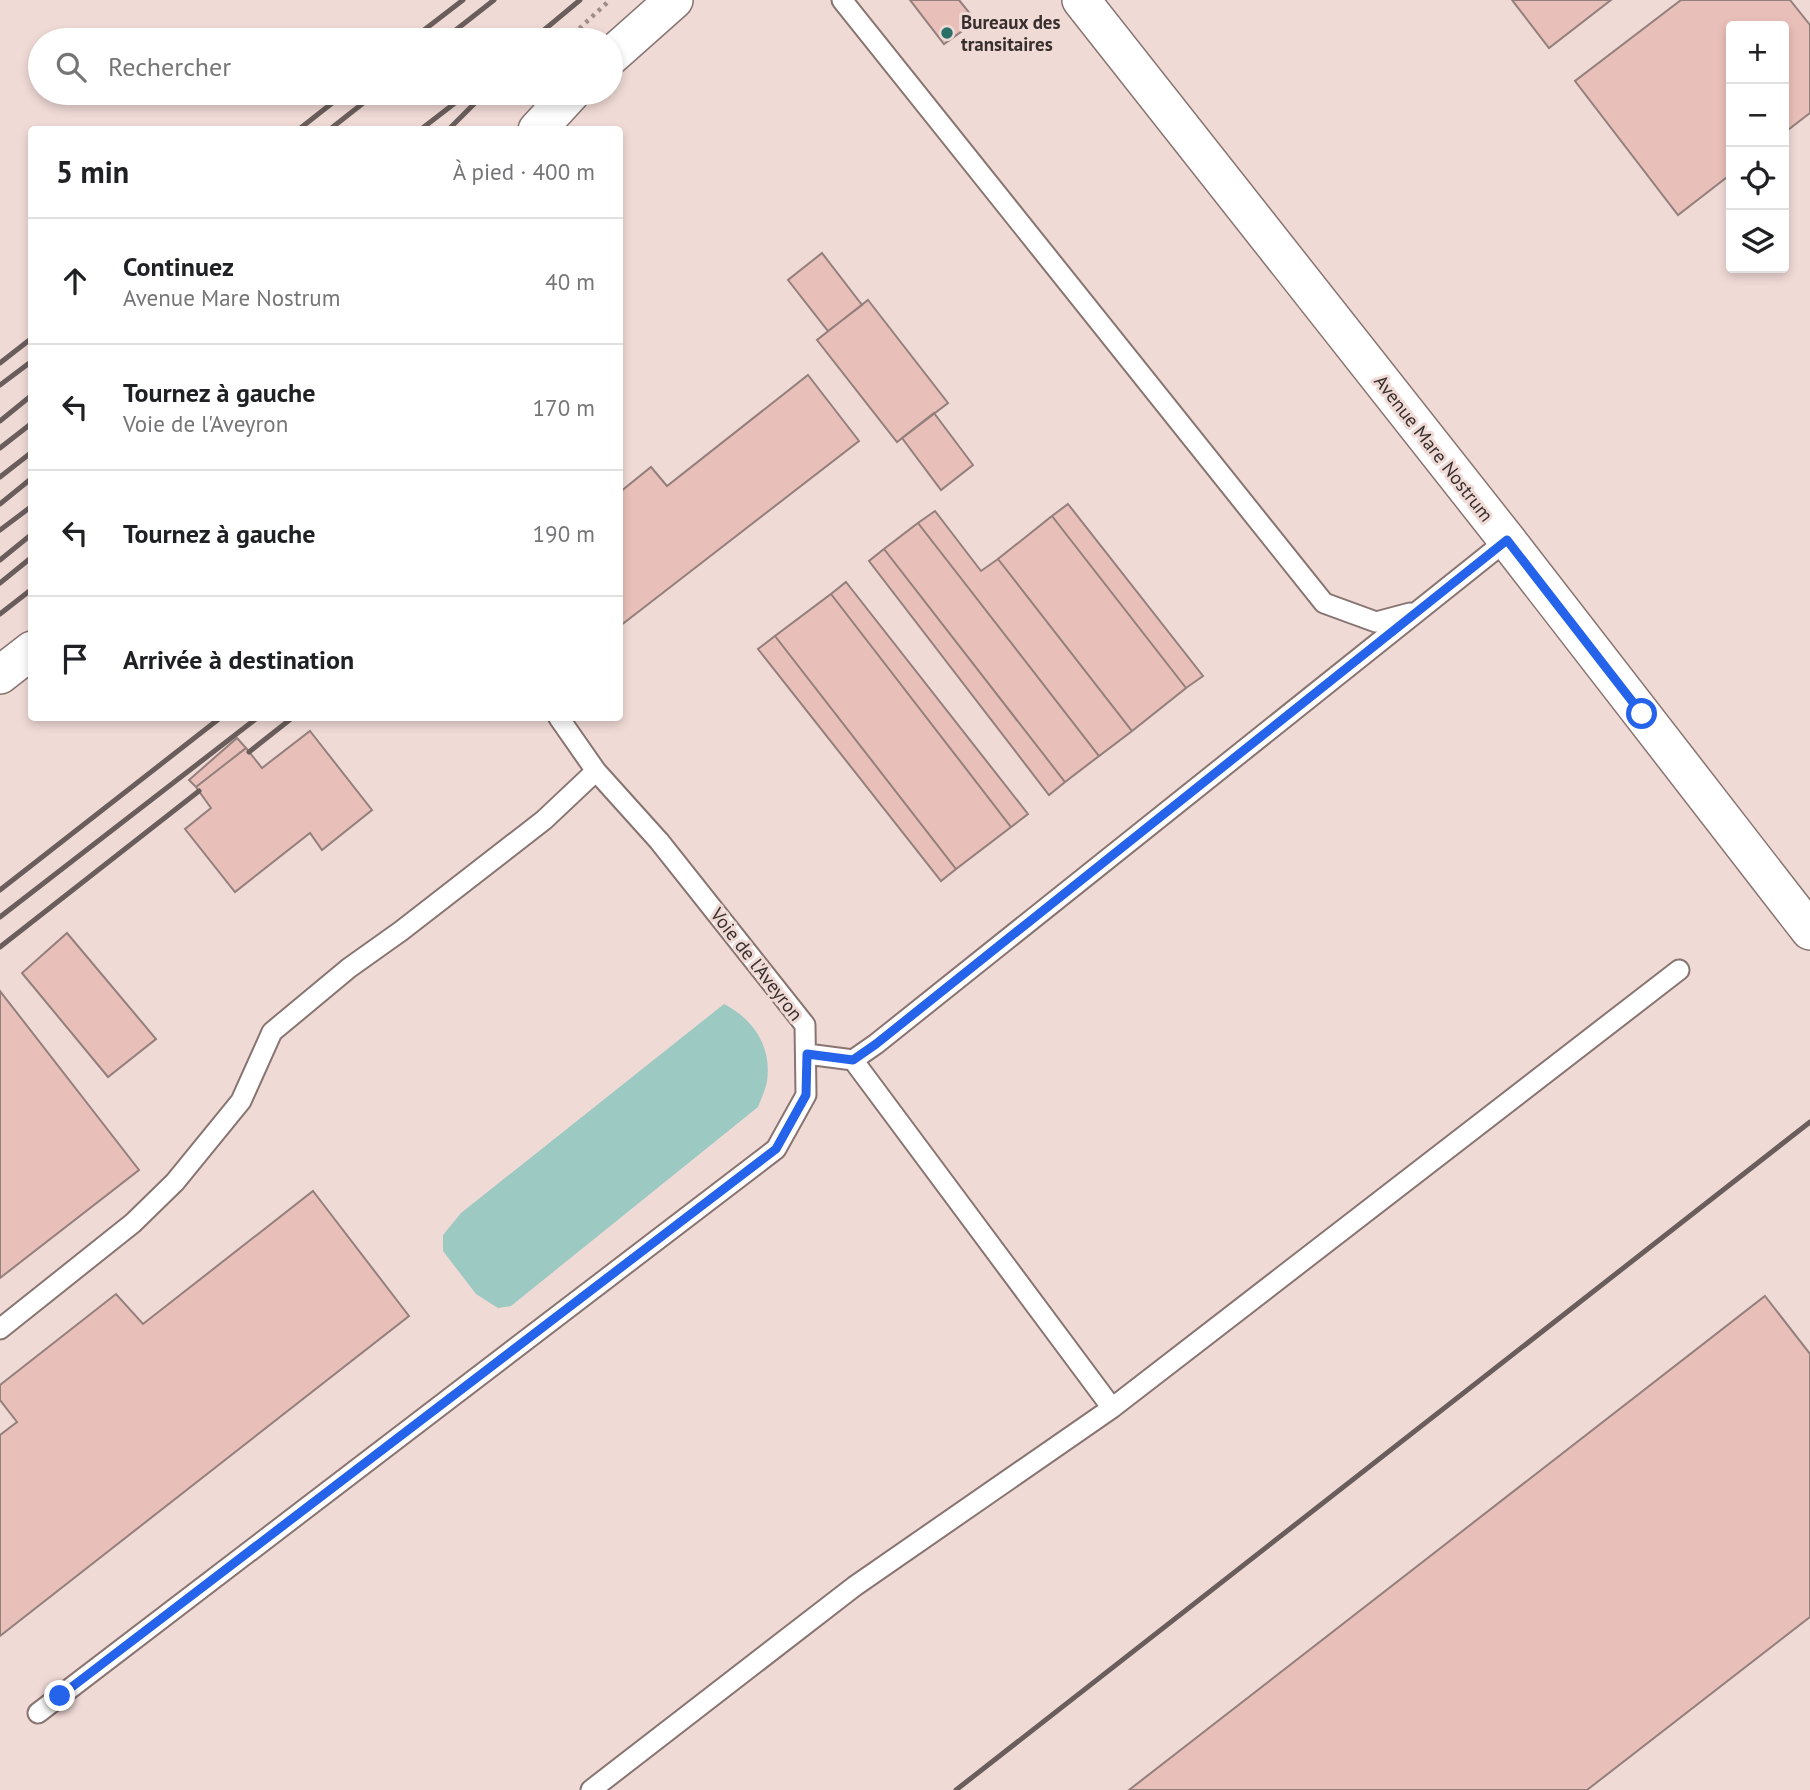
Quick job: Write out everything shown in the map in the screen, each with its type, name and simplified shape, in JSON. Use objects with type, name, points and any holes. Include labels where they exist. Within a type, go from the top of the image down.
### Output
[{"type":"street","points":[[623,45],[674,0]]},
{"type":"street","name":"Avenue Mare Nostrum","points":[[1080,0],[1507,540],[1810,931]]},
{"type":"street","points":[[541,126],[560,105]]},
{"type":"street","points":[[0,675],[28,653]]},
{"type":"lane","points":[[842,0],[1324,603],[1376,622],[1418,611]]},
{"type":"lane","points":[[807,1054],[853,1060],[876,1044],[1507,540]]},
{"type":"lane","name":"Voie de l'Aveyron","points":[[38,1713],[776,1149],[806,1095],[805,1025],[659,841],[596,771],[561,721]]},
{"type":"lane","points":[[0,1329],[133,1223],[175,1182],[241,1101],[272,1032],[349,968],[544,820],[596,771]]},
{"type":"lane","points":[[591,1790],[855,1586],[1112,1408],[1679,970]]},
{"type":"lane","points":[[853,1060],[1112,1408]]},
{"type":"path","points":[[580,28],[610,0]]},
{"type":"water","points":[[724,1004],[744,1017],[763,1045],[768,1068],[767,1081],[758,1107],[511,1306],[498,1308],[476,1294],[443,1251],[443,1235],[461,1213]]},
{"type":"building","name":"Bureaux des transitaires","points":[[910,0],[959,0],[976,21],[944,44]]},
{"type":"building","points":[[1512,0],[1611,0],[1549,48]]},
{"type":"building","points":[[1681,0],[1790,0],[1810,25],[1810,113],[1789,129],[1789,21],[1726,21],[1726,178],[1678,215],[1575,81]]},
{"type":"building","points":[[822,253],[862,305],[828,331],[788,280]]},
{"type":"building","points":[[868,300],[948,403],[897,442],[817,340]]},
{"type":"building","points":[[808,375],[859,441],[623,624],[623,490],[651,467],[667,486]]},
{"type":"building","points":[[934,413],[973,465],[941,490],[902,438]]},
{"type":"building","points":[[1068,504],[1203,676],[1186,688],[1052,516]]},
{"type":"building","points":[[935,511],[981,571],[998,559],[1132,731],[1099,756],[918,523]]},
{"type":"building","points":[[1052,516],[1186,688],[1132,731],[998,559]]},
{"type":"building","points":[[918,523],[1099,756],[1065,782],[884,549]]},
{"type":"building","points":[[884,549],[1065,782],[1049,795],[869,561]]},
{"type":"building","points":[[846,582],[1028,814],[1011,827],[831,594]]},
{"type":"building","points":[[831,594],[1011,827],[956,869],[775,636]]},
{"type":"building","points":[[775,636],[956,869],[941,881],[758,649]]},
{"type":"building","points":[[310,731],[372,810],[322,850],[310,833],[235,892],[185,829],[211,808],[196,787],[246,748],[262,768]]},
{"type":"building","points":[[237,738],[246,748],[196,787],[189,780]]},
{"type":"building","points":[[67,933],[156,1039],[108,1077],[22,973]]},
{"type":"building","points":[[0,991],[139,1170],[0,1278]]},
{"type":"building","points":[[313,1191],[409,1316],[0,1636],[0,1435],[17,1422],[0,1400],[0,1385],[116,1294],[143,1324]]},
{"type":"building","points":[[1765,1296],[1810,1354],[1810,1617],[1587,1790],[1129,1790]]},
{"type":"railway","points":[[427,28],[463,0]]},
{"type":"railway","points":[[458,28],[494,0]]},
{"type":"railway","points":[[546,28],[580,0]]},
{"type":"railway","points":[[303,126],[330,105]]},
{"type":"railway","points":[[334,126],[361,105]]},
{"type":"railway","points":[[425,126],[452,105]]},
{"type":"railway","points":[[452,126],[473,105]]},
{"type":"railway","points":[[0,363],[28,341]]},
{"type":"railway","points":[[0,385],[28,364]]},
{"type":"railway","points":[[0,421],[28,398]]},
{"type":"railway","points":[[0,448],[28,426]]},
{"type":"railway","points":[[0,477],[28,455]]},
{"type":"railway","points":[[0,504],[28,481]]},
{"type":"railway","points":[[0,530],[28,509]]},
{"type":"railway","points":[[0,560],[28,537]]},
{"type":"railway","points":[[0,583],[28,560]]},
{"type":"railway","points":[[0,614],[28,592]]},
{"type":"railway","points":[[0,890],[216,721]]},
{"type":"railway","points":[[0,917],[253,721]]},
{"type":"railway","points":[[249,752],[288,721]]},
{"type":"railway","points":[[0,947],[199,791]]},
{"type":"railway","points":[[956,1790],[1810,1122]]},
{"type":"place","name":"Bureaux des transitaires","points":[[947,33]]},
{"type":"route","points":[[60,1696],[776,1149],[806,1095],[807,1054],[853,1060],[876,1044],[1507,540],[1642,714]]}]
